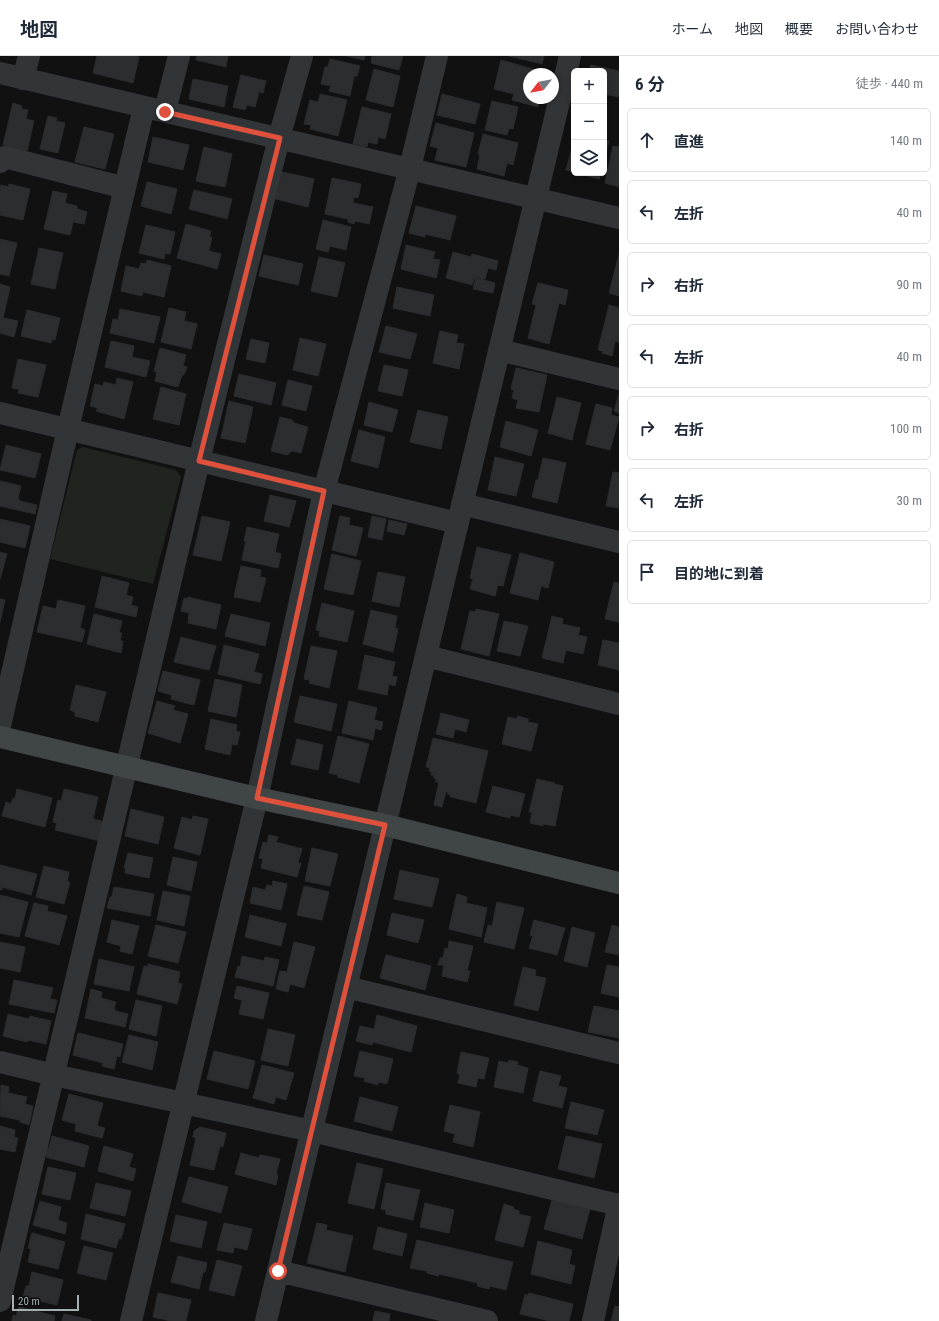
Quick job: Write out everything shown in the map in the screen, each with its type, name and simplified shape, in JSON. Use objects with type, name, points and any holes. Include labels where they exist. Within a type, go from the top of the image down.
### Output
[{"type":"street","points":[[23,79],[29,56]]},
{"type":"street","points":[[165,112],[179,56]]},
{"type":"street","points":[[0,1301],[199,461],[302,56]]},
{"type":"street","points":[[131,1321],[257,798],[324,491],[410,168],[437,56]]},
{"type":"street","points":[[266,1321],[570,56]]},
{"type":"street","points":[[0,73],[619,218]]},
{"type":"street","points":[[0,726],[144,107]]},
{"type":"street","points":[[0,162],[5,157],[125,188]]},
{"type":"street","points":[[499,350],[619,379]]},
{"type":"street","points":[[0,413],[324,491],[619,542]]},
{"type":"street","points":[[426,656],[619,704]]},
{"type":"street","points":[[0,737],[257,798],[385,825],[619,883]]},
{"type":"street","points":[[346,987],[619,1053]]},
{"type":"street","points":[[0,1062],[312,1131],[619,1204],[592,1321]]},
{"type":"street","points":[[278,1271],[487,1321]]},
{"type":"shaded area","points":[[83,447],[176,470],[181,477],[153,584],[50,559],[77,450]]},
{"type":"building","points":[[97,56],[139,57],[133,83],[93,73]]},
{"type":"building","points":[[197,56],[228,56],[226,67],[196,60]]},
{"type":"building","points":[[347,56],[365,56],[364,60]]},
{"type":"building","points":[[372,56],[403,56],[399,70],[371,63]]},
{"type":"building","points":[[509,56],[544,56],[542,64]]},
{"type":"building","points":[[330,59],[360,66],[357,76],[354,76],[350,96],[329,91],[331,86],[321,84],[325,67],[328,67]]},
{"type":"building","points":[[501,60],[529,68],[523,68],[523,103],[512,100],[514,94],[494,89]]},
{"type":"building","points":[[591,65],[605,68],[590,68]]},
{"type":"building","points":[[607,68],[619,71],[619,97],[607,95]]},
{"type":"building","points":[[374,69],[400,76],[393,107],[366,100]]},
{"type":"building","points":[[241,75],[266,81],[263,93],[259,92],[255,107],[247,105],[245,110],[233,107]]},
{"type":"building","points":[[193,79],[228,86],[224,107],[189,99]]},
{"type":"building","points":[[320,94],[347,100],[338,136],[310,129],[311,125],[304,124],[310,100],[318,102]]},
{"type":"building","points":[[442,94],[480,104],[475,124],[437,115]]},
{"type":"building","points":[[492,101],[518,107],[513,129],[509,128],[507,135],[485,130]]},
{"type":"building","points":[[13,103],[22,106],[21,109],[28,110],[26,119],[34,121],[27,151],[3,145]]},
{"type":"building","points":[[527,104],[539,104],[538,107]]},
{"type":"building","points":[[362,107],[391,114],[385,139],[378,137],[377,144],[368,142],[367,147],[353,144]]},
{"type":"building","points":[[48,116],[57,118],[56,121],[65,123],[58,153],[40,149]]},
{"type":"building","points":[[436,123],[474,133],[466,167],[435,160],[438,148],[430,146]]},
{"type":"building","points":[[84,127],[114,134],[105,169],[75,162]]},
{"type":"building","points":[[483,134],[518,143],[513,165],[507,163],[504,176],[477,169],[480,155],[478,154]]},
{"type":"building","points":[[153,137],[189,145],[183,170],[148,162]]},
{"type":"building","points":[[613,146],[619,147],[619,187],[605,183]]},
{"type":"building","points":[[204,147],[232,154],[225,187],[196,181]]},
{"type":"building","points":[[571,151],[571,171],[566,170]]},
{"type":"building","points":[[278,171],[314,179],[308,207],[272,198]]},
{"type":"building","points":[[588,176],[600,176],[599,179]]},
{"type":"building","points":[[332,178],[361,184],[358,198],[354,197],[353,203],[373,207],[369,224],[355,221],[354,224],[348,222],[348,219],[325,214]]},
{"type":"building","points":[[147,182],[177,189],[171,214],[141,206]]},
{"type":"building","points":[[9,184],[30,189],[23,220],[0,215],[1,185],[9,187]]},
{"type":"building","points":[[194,190],[232,199],[227,219],[189,209]]},
{"type":"building","points":[[53,191],[67,194],[65,203],[77,206],[77,209],[87,212],[84,224],[73,222],[70,235],[44,229]]},
{"type":"building","points":[[416,206],[456,216],[450,240],[425,234],[425,237],[409,233]]},
{"type":"building","points":[[323,220],[351,227],[346,250],[330,246],[328,252],[316,249]]},
{"type":"building","points":[[186,224],[211,231],[209,237],[212,237],[209,251],[221,254],[217,269],[177,258]]},
{"type":"building","points":[[146,225],[175,232],[170,254],[165,253],[164,259],[139,253]]},
{"type":"building","points":[[0,239],[17,243],[9,276],[0,274]]},
{"type":"building","points":[[406,245],[435,252],[433,259],[440,260],[436,278],[401,269]]},
{"type":"building","points":[[39,248],[63,253],[55,289],[31,284]]},
{"type":"building","points":[[453,252],[471,257],[472,254],[498,261],[496,270],[488,268],[485,279],[475,277],[472,285],[446,278]]},
{"type":"building","points":[[619,254],[619,296],[609,293]]},
{"type":"building","points":[[264,255],[303,264],[298,285],[259,276]]},
{"type":"building","points":[[319,257],[345,263],[337,297],[311,291]]},
{"type":"building","points":[[147,260],[171,266],[164,297],[143,292],[142,296],[121,291],[126,266],[139,269],[141,263],[146,264]]},
{"type":"building","points":[[476,278],[495,283],[493,293],[473,289]]},
{"type":"building","points":[[538,283],[568,290],[565,305],[559,303],[549,344],[528,338],[536,305],[532,304]]},
{"type":"building","points":[[0,284],[10,287],[3,318],[18,321],[14,337],[0,333]]},
{"type":"building","points":[[397,287],[434,295],[430,316],[393,308]]},
{"type":"building","points":[[609,305],[619,308],[619,342],[615,341],[612,356],[598,350]]},
{"type":"building","points":[[169,308],[186,312],[184,321],[197,324],[191,349],[161,342]]},
{"type":"building","points":[[120,309],[160,317],[154,343],[110,333],[113,319],[118,320]]},
{"type":"building","points":[[27,310],[60,318],[55,340],[52,339],[51,343],[21,336]]},
{"type":"building","points":[[386,326],[417,334],[410,359],[379,352]]},
{"type":"building","points":[[440,331],[458,335],[456,343],[464,344],[459,369],[433,363]]},
{"type":"building","points":[[300,338],[326,344],[318,376],[293,370]]},
{"type":"building","points":[[251,339],[269,343],[265,363],[246,359]]},
{"type":"building","points":[[111,341],[134,346],[132,357],[150,361],[146,377],[105,367]]},
{"type":"building","points":[[160,348],[186,355],[183,366],[187,367],[184,375],[182,375],[178,387],[155,381],[157,372],[154,371]]},
{"type":"building","points":[[18,359],[46,365],[38,397],[18,393],[19,389],[12,388]]},
{"type":"building","points":[[384,365],[408,370],[402,396],[378,391]]},
{"type":"building","points":[[516,368],[547,375],[539,412],[516,408],[518,400],[512,398],[514,390],[511,389]]},
{"type":"building","points":[[239,374],[276,383],[271,405],[234,396]]},
{"type":"building","points":[[117,378],[133,382],[124,419],[96,411],[98,408],[90,406],[95,384],[103,386],[104,382],[116,385]]},
{"type":"building","points":[[288,380],[312,386],[306,411],[282,405]]},
{"type":"building","points":[[161,387],[186,394],[179,425],[153,419]]},
{"type":"building","points":[[619,394],[619,413],[614,411]]},
{"type":"building","points":[[557,397],[581,403],[572,440],[548,433]]},
{"type":"building","points":[[229,401],[253,407],[245,443],[221,438]]},
{"type":"building","points":[[369,402],[398,410],[392,432],[364,425]]},
{"type":"building","points":[[596,404],[612,408],[611,415],[619,417],[610,450],[586,444]]},
{"type":"building","points":[[418,410],[448,417],[441,449],[410,442]]},
{"type":"building","points":[[280,417],[292,420],[294,423],[308,427],[301,453],[292,451],[287,455],[271,451]]},
{"type":"building","points":[[506,421],[538,430],[531,456],[500,447]]},
{"type":"building","points":[[359,430],[385,437],[378,468],[351,461]]},
{"type":"building","points":[[6,445],[41,454],[35,478],[0,470]]},
{"type":"building","points":[[495,457],[524,464],[516,496],[488,490]]},
{"type":"building","points":[[543,458],[566,463],[557,503],[532,497]]},
{"type":"building","points":[[613,472],[619,473],[619,508],[606,506]]},
{"type":"building","points":[[0,481],[21,486],[18,498],[20,501],[37,505],[35,514],[0,506]]},
{"type":"building","points":[[270,495],[296,501],[289,527],[264,521]]},
{"type":"building","points":[[202,516],[230,522],[221,561],[193,555]]},
{"type":"building","points":[[340,516],[350,518],[349,525],[363,528],[356,556],[332,550]]},
{"type":"building","points":[[372,516],[386,519],[382,540],[368,537]]},
{"type":"building","points":[[0,519],[30,526],[25,548],[0,542]]},
{"type":"building","points":[[389,520],[407,524],[404,535],[387,531]]},
{"type":"building","points":[[247,527],[279,534],[275,552],[281,554],[278,568],[242,560]]},
{"type":"building","points":[[477,547],[511,555],[503,586],[498,585],[495,596],[470,589],[473,579],[470,578]]},
{"type":"building","points":[[0,552],[7,554],[0,579]]},
{"type":"building","points":[[520,553],[554,562],[548,588],[541,586],[538,600],[510,593]]},
{"type":"building","points":[[332,554],[361,561],[353,595],[324,589]]},
{"type":"building","points":[[241,566],[261,570],[260,577],[266,578],[260,602],[234,597]]},
{"type":"building","points":[[378,572],[405,577],[399,607],[372,601]]},
{"type":"building","points":[[102,576],[129,583],[126,595],[133,597],[131,605],[138,607],[136,617],[95,607]]},
{"type":"building","points":[[614,582],[619,583],[619,622],[605,619]]},
{"type":"building","points":[[188,597],[221,605],[216,629],[188,623],[189,613],[181,611],[184,598],[188,599]]},
{"type":"building","points":[[0,599],[5,600],[0,622]]},
{"type":"building","points":[[58,600],[85,606],[80,628],[85,630],[82,642],[37,632],[43,606],[56,609]]},
{"type":"building","points":[[322,603],[354,611],[347,642],[319,636],[320,631],[316,630]]},
{"type":"building","points":[[476,609],[499,614],[489,656],[461,649],[470,611],[475,612]]},
{"type":"building","points":[[371,610],[397,616],[395,628],[398,629],[393,652],[363,644]]},
{"type":"building","points":[[94,614],[122,621],[119,633],[122,633],[120,641],[123,641],[121,653],[87,644]]},
{"type":"building","points":[[231,614],[270,623],[265,646],[225,636]]},
{"type":"building","points":[[552,616],[563,619],[562,624],[580,628],[578,635],[587,637],[583,654],[566,650],[563,663],[542,658]]},
{"type":"building","points":[[504,621],[528,626],[520,656],[497,651]]},
{"type":"building","points":[[181,637],[216,646],[209,670],[174,662]]},
{"type":"building","points":[[603,640],[619,643],[619,670],[598,665]]},
{"type":"building","points":[[224,645],[259,654],[254,672],[262,674],[260,684],[218,674]]},
{"type":"building","points":[[311,646],[337,651],[329,688],[309,683],[310,680],[304,679]]},
{"type":"building","points":[[365,655],[395,662],[392,676],[397,677],[395,686],[389,684],[387,695],[358,689]]},
{"type":"building","points":[[163,671],[200,680],[194,705],[171,699],[172,695],[158,691]]},
{"type":"building","points":[[215,679],[242,685],[236,717],[208,711]]},
{"type":"building","points":[[76,685],[106,692],[98,722],[75,716],[75,712],[70,710]]},
{"type":"building","points":[[300,696],[337,704],[331,731],[294,722]]},
{"type":"building","points":[[157,701],[175,706],[173,710],[188,714],[180,743],[148,733]]},
{"type":"building","points":[[349,701],[377,708],[374,720],[383,722],[381,730],[375,728],[373,740],[342,733]]},
{"type":"building","points":[[441,713],[469,720],[466,732],[455,729],[453,738],[436,734]]},
{"type":"building","points":[[518,716],[528,719],[528,722],[538,724],[531,751],[502,744],[508,717],[517,719]]},
{"type":"building","points":[[211,719],[237,725],[236,731],[240,732],[237,745],[232,744],[230,755],[205,749]]},
{"type":"building","points":[[338,736],[369,744],[359,783],[329,773]]},
{"type":"building","points":[[433,738],[488,751],[476,803],[451,797],[446,791],[442,807],[434,805],[439,782],[436,782],[434,775],[431,775],[432,772],[429,771],[430,768],[426,767]]},
{"type":"building","points":[[297,739],[323,745],[318,770],[291,764]]},
{"type":"building","points":[[537,779],[563,786],[555,826],[543,824],[543,826],[530,823],[532,812],[529,812]]},
{"type":"building","points":[[493,786],[525,794],[519,817],[510,815],[510,818],[486,812]]},
{"type":"building","points":[[17,789],[52,798],[45,827],[2,816],[6,802],[11,804],[13,798],[15,799]]},
{"type":"building","points":[[64,789],[98,797],[93,819],[105,822],[100,841],[55,830],[57,823],[53,822],[58,800],[61,801]]},
{"type":"building","points":[[131,809],[164,817],[158,844],[125,836]]},
{"type":"building","points":[[193,816],[208,819],[200,855],[174,848],[182,817],[192,820]]},
{"type":"building","points":[[269,835],[278,837],[276,842],[302,849],[298,863],[301,863],[297,877],[261,868],[263,859],[259,858],[263,842],[267,843]]},
{"type":"building","points":[[312,848],[338,854],[330,886],[305,881]]},
{"type":"building","points":[[128,853],[153,858],[149,878],[125,873],[126,868],[124,868]]},
{"type":"building","points":[[173,857],[197,862],[191,891],[167,885]]},
{"type":"building","points":[[0,865],[37,874],[31,895],[2,887],[2,890],[0,889]]},
{"type":"building","points":[[44,866],[69,872],[67,882],[70,882],[64,904],[36,897]]},
{"type":"building","points":[[400,870],[439,879],[432,907],[394,899]]},
{"type":"building","points":[[273,881],[287,884],[281,910],[250,903],[253,887],[265,890],[267,885],[272,886]]},
{"type":"building","points":[[304,886],[329,892],[322,920],[297,915]]},
{"type":"building","points":[[114,887],[154,894],[150,916],[107,908],[110,897],[112,897]]},
{"type":"building","points":[[163,891],[190,896],[184,926],[157,920]]},
{"type":"building","points":[[457,894],[467,897],[466,903],[487,908],[481,937],[449,929]]},
{"type":"building","points":[[0,895],[28,902],[19,937],[0,933]]},
{"type":"building","points":[[497,902],[524,908],[514,949],[484,942],[488,925],[492,926]]},
{"type":"building","points":[[34,903],[48,906],[47,911],[67,916],[59,945],[25,936]]},
{"type":"building","points":[[392,913],[424,920],[418,943],[387,935]]},
{"type":"building","points":[[250,915],[286,924],[281,946],[245,937]]},
{"type":"building","points":[[112,920],[139,926],[132,954],[120,951],[121,946],[107,942]]},
{"type":"building","points":[[534,920],[565,928],[557,955],[529,948],[533,936],[530,935]]},
{"type":"building","points":[[156,925],[186,932],[178,963],[148,956]]},
{"type":"building","points":[[612,925],[619,927],[619,955],[605,952]]},
{"type":"building","points":[[572,927],[595,933],[587,967],[564,961]]},
{"type":"building","points":[[449,941],[473,946],[467,971],[470,971],[467,982],[442,976],[444,965],[438,965],[440,958],[443,958],[445,948],[448,949]]},
{"type":"building","points":[[0,942],[25,947],[20,972],[0,968]]},
{"type":"building","points":[[294,942],[315,947],[304,988],[290,984],[288,992],[276,989],[280,971],[287,972]]},
{"type":"building","points":[[386,955],[431,966],[425,990],[380,978]]},
{"type":"building","points":[[242,956],[264,961],[265,957],[279,960],[273,986],[235,977],[238,966],[240,967]]},
{"type":"building","points":[[99,959],[134,967],[129,991],[94,984]]},
{"type":"building","points":[[148,964],[180,972],[178,983],[182,984],[177,1004],[137,994],[144,966],[148,967]]},
{"type":"building","points":[[607,965],[619,967],[619,997],[601,993]]},
{"type":"building","points":[[523,967],[536,970],[535,976],[546,978],[538,1011],[514,1005]]},
{"type":"building","points":[[14,980],[53,988],[50,999],[57,1000],[54,1013],[9,1004]]},
{"type":"building","points":[[237,986],[269,993],[263,1019],[239,1014],[242,1000],[234,998]]},
{"type":"building","points":[[91,989],[102,992],[101,998],[116,1002],[114,1008],[116,1011],[128,1014],[125,1027],[85,1018]]},
{"type":"building","points":[[136,1000],[162,1006],[156,1036],[129,1029]]},
{"type":"building","points":[[594,1006],[619,1011],[619,1038],[588,1032]]},
{"type":"building","points":[[8,1014],[29,1019],[30,1016],[51,1021],[46,1044],[28,1040],[27,1042],[3,1036]]},
{"type":"building","points":[[377,1015],[417,1026],[411,1052],[373,1042],[372,1045],[356,1041],[360,1026],[374,1029]]},
{"type":"building","points":[[268,1029],[295,1035],[288,1066],[261,1060]]},
{"type":"building","points":[[78,1033],[123,1044],[120,1057],[117,1056],[114,1069],[102,1066],[103,1063],[73,1055]]},
{"type":"building","points":[[129,1035],[158,1042],[152,1070],[122,1062]]},
{"type":"building","points":[[214,1051],[255,1061],[248,1089],[207,1079]]},
{"type":"building","points":[[360,1051],[393,1059],[387,1084],[378,1082],[378,1085],[364,1081],[365,1078],[354,1076]]},
{"type":"building","points":[[461,1052],[489,1058],[484,1079],[478,1078],[476,1087],[458,1083],[460,1074],[457,1073]]},
{"type":"building","points":[[509,1060],[518,1062],[517,1065],[528,1068],[523,1093],[494,1087],[499,1061],[508,1063]]},
{"type":"building","points":[[262,1065],[294,1073],[286,1100],[276,1097],[274,1104],[253,1098]]},
{"type":"building","points":[[540,1071],[561,1076],[558,1086],[567,1088],[562,1108],[533,1101]]},
{"type":"building","points":[[1,1085],[9,1087],[8,1093],[27,1097],[25,1104],[33,1106],[29,1125],[20,1122],[20,1120],[0,1116]]},
{"type":"building","points":[[69,1094],[103,1103],[97,1126],[105,1128],[102,1138],[75,1131],[76,1124],[62,1120]]},
{"type":"building","points":[[360,1097],[398,1107],[392,1131],[354,1121]]},
{"type":"building","points":[[571,1102],[604,1110],[597,1135],[565,1128]]},
{"type":"building","points":[[450,1105],[480,1112],[473,1147],[453,1142],[455,1134],[444,1131]]},
{"type":"building","points":[[0,1126],[15,1130],[14,1137],[18,1138],[15,1152],[0,1149]]},
{"type":"building","points":[[200,1127],[226,1133],[223,1147],[220,1146],[214,1170],[190,1165],[196,1138],[193,1137],[194,1131]]},
{"type":"building","points":[[52,1136],[89,1146],[84,1167],[46,1157],[47,1154],[43,1154],[45,1147],[49,1148]]},
{"type":"building","points":[[566,1136],[602,1144],[594,1178],[558,1169]]},
{"type":"building","points":[[104,1146],[133,1154],[129,1167],[136,1169],[133,1181],[98,1171]]},
{"type":"building","points":[[241,1153],[259,1158],[260,1155],[280,1159],[276,1174],[278,1175],[276,1185],[235,1174]]},
{"type":"building","points":[[357,1163],[383,1169],[374,1209],[348,1203]]},
{"type":"building","points":[[48,1167],[76,1173],[70,1200],[42,1194]]},
{"type":"building","points":[[189,1177],[228,1187],[221,1213],[182,1202]]},
{"type":"building","points":[[96,1183],[131,1191],[125,1216],[90,1208]]},
{"type":"building","points":[[386,1183],[420,1190],[413,1220],[386,1214],[386,1210],[381,1209]]},
{"type":"building","points":[[552,1200],[590,1209],[582,1239],[544,1229]]},
{"type":"building","points":[[40,1201],[61,1207],[58,1220],[67,1223],[65,1234],[33,1225]]},
{"type":"building","points":[[425,1203],[454,1210],[449,1233],[420,1227]]},
{"type":"building","points":[[504,1204],[514,1207],[513,1209],[519,1211],[519,1214],[531,1217],[523,1247],[495,1240]]},
{"type":"building","points":[[86,1214],[125,1224],[121,1239],[119,1238],[116,1248],[81,1239]]},
{"type":"building","points":[[176,1215],[207,1222],[201,1248],[170,1241]]},
{"type":"building","points":[[224,1223],[252,1229],[247,1250],[234,1247],[233,1253],[217,1250]]},
{"type":"building","points":[[317,1223],[327,1225],[326,1230],[353,1236],[345,1272],[307,1263]]},
{"type":"building","points":[[378,1227],[407,1234],[402,1256],[373,1249]]},
{"type":"building","points":[[32,1233],[65,1242],[58,1269],[28,1262],[31,1249],[28,1248]]},
{"type":"building","points":[[417,1240],[513,1262],[506,1290],[490,1286],[489,1289],[477,1286],[478,1283],[439,1274],[438,1276],[427,1273],[427,1271],[410,1268]]},
{"type":"building","points":[[538,1241],[572,1250],[569,1264],[575,1266],[571,1284],[531,1274]]},
{"type":"building","points":[[84,1246],[113,1253],[106,1280],[77,1273]]},
{"type":"building","points":[[178,1256],[207,1263],[199,1289],[171,1282]]},
{"type":"building","points":[[217,1260],[242,1266],[234,1296],[209,1290]]},
{"type":"building","points":[[32,1272],[63,1280],[57,1305],[23,1297],[26,1286],[29,1286]]},
{"type":"building","points":[[158,1293],[191,1300],[186,1321],[171,1321],[153,1317]]},
{"type":"building","points":[[529,1293],[573,1304],[569,1321],[550,1321],[520,1314],[525,1295],[528,1295]]},
{"type":"building","points":[[615,1306],[619,1307],[619,1321],[611,1321]]},
{"type":"building","points":[[19,1307],[55,1316],[54,1321],[12,1321],[13,1315],[16,1316]]},
{"type":"building","points":[[375,1311],[390,1314],[389,1321],[373,1321]]},
{"type":"building","points":[[64,1314],[91,1320],[91,1321],[62,1321]]},
{"type":"route","points":[[165,112],[280,138],[199,461],[324,491],[257,798],[385,825],[278,1271]]}]
